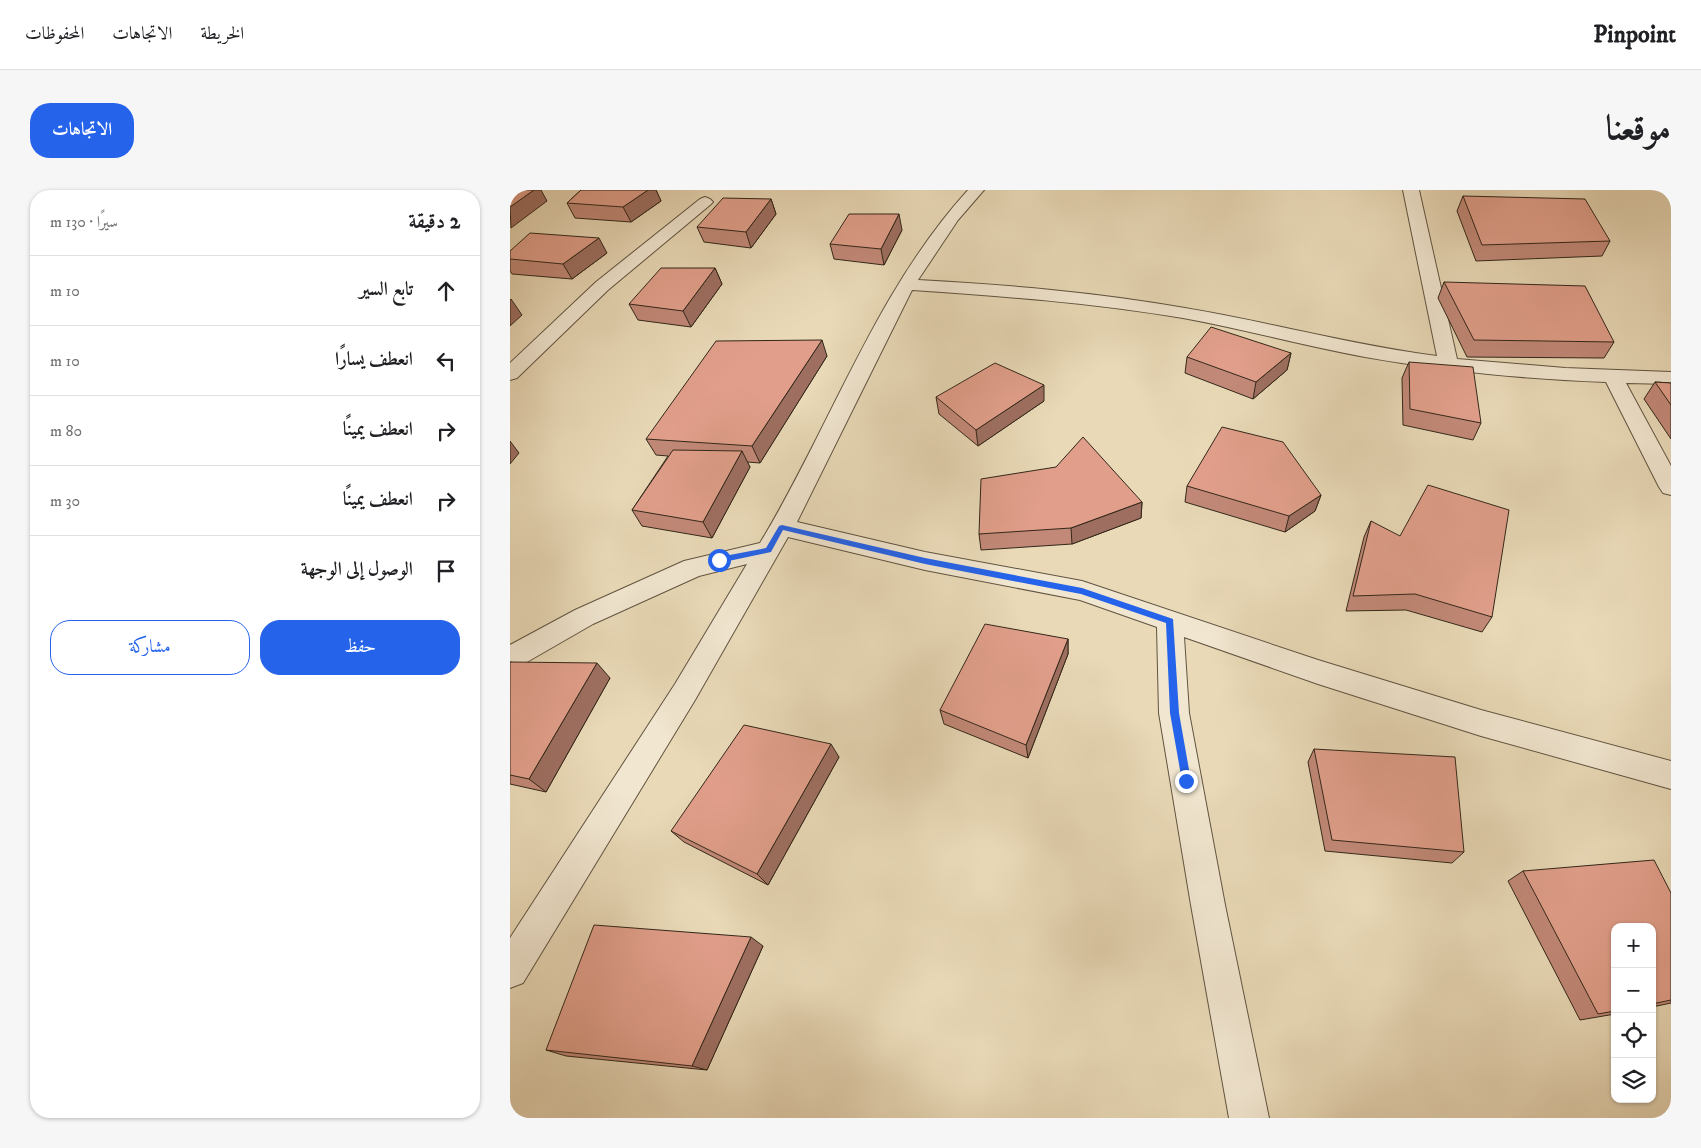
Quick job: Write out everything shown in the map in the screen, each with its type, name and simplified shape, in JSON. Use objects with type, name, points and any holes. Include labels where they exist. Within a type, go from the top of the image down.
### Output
[{"type":"street","points":[[510,970],[685,692],[775,539],[906,284],[952,217],[976,190]]},
{"type":"street","points":[[1410,190],[1448,363]]},
{"type":"street","points":[[510,374],[602,286],[706,202]]},
{"type":"street","points":[[906,284],[978,289],[1128,305],[1187,314],[1388,355],[1448,363],[1535,373],[1671,378]]},
{"type":"street","points":[[1613,377],[1671,486]]},
{"type":"street","points":[[510,658],[584,617],[693,568],[775,539],[925,561],[1082,591],[1318,672],[1480,723],[1671,775]]},
{"type":"street","points":[[1170,621],[1174,713],[1208,905],[1249,1118]]},
{"type":"building","points":[[510,190],[534,190],[510,207]]},
{"type":"building","points":[[581,190],[648,190],[623,207],[567,203]]},
{"type":"building","points":[[1463,196],[1585,199],[1610,241],[1482,245]]},
{"type":"building","points":[[723,198],[771,199],[746,232],[697,227]]},
{"type":"building","points":[[849,214],[899,214],[881,249],[830,244]]},
{"type":"building","points":[[530,233],[599,238],[563,264],[510,259],[510,251]]},
{"type":"building","points":[[661,268],[715,268],[683,311],[629,304]]},
{"type":"building","points":[[1444,282],[1585,286],[1614,342],[1474,340]]},
{"type":"building","points":[[1211,327],[1291,353],[1256,382],[1187,357]]},
{"type":"building","points":[[822,340],[752,446],[646,439],[716,341]]},
{"type":"building","points":[[1409,362],[1473,367],[1481,423],[1410,409]]},
{"type":"building","points":[[995,363],[1044,385],[976,430],[936,397]]},
{"type":"building","points":[[1655,382],[1671,383],[1671,405]]},
{"type":"building","points":[[1222,427],[1283,442],[1321,495],[1289,516],[1187,486]]},
{"type":"building","points":[[1083,437],[1142,502],[1071,528],[979,534],[981,479],[1056,467]]},
{"type":"building","points":[[673,450],[742,451],[703,522],[632,510]]},
{"type":"building","points":[[1428,485],[1509,510],[1492,617],[1415,594],[1353,596],[1371,521],[1400,536]]},
{"type":"building","points":[[985,624],[1068,639],[1026,745],[940,710]]},
{"type":"building","points":[[510,662],[597,663],[529,779],[510,775]]},
{"type":"building","points":[[744,725],[831,744],[757,874],[671,831]]},
{"type":"building","points":[[1314,749],[1455,757],[1464,852],[1332,840]]},
{"type":"building","points":[[1654,860],[1671,893],[1671,1000],[1656,1003],[1656,923],[1611,923],[1611,1012],[1598,1014],[1523,871]]},
{"type":"building","points":[[594,925],[751,937],[692,1066],[546,1050]]},
{"type":"route","points":[[719,560],[768,550],[782,527],[925,561],[1082,591],[1170,621],[1174,713],[1186,781]]}]
